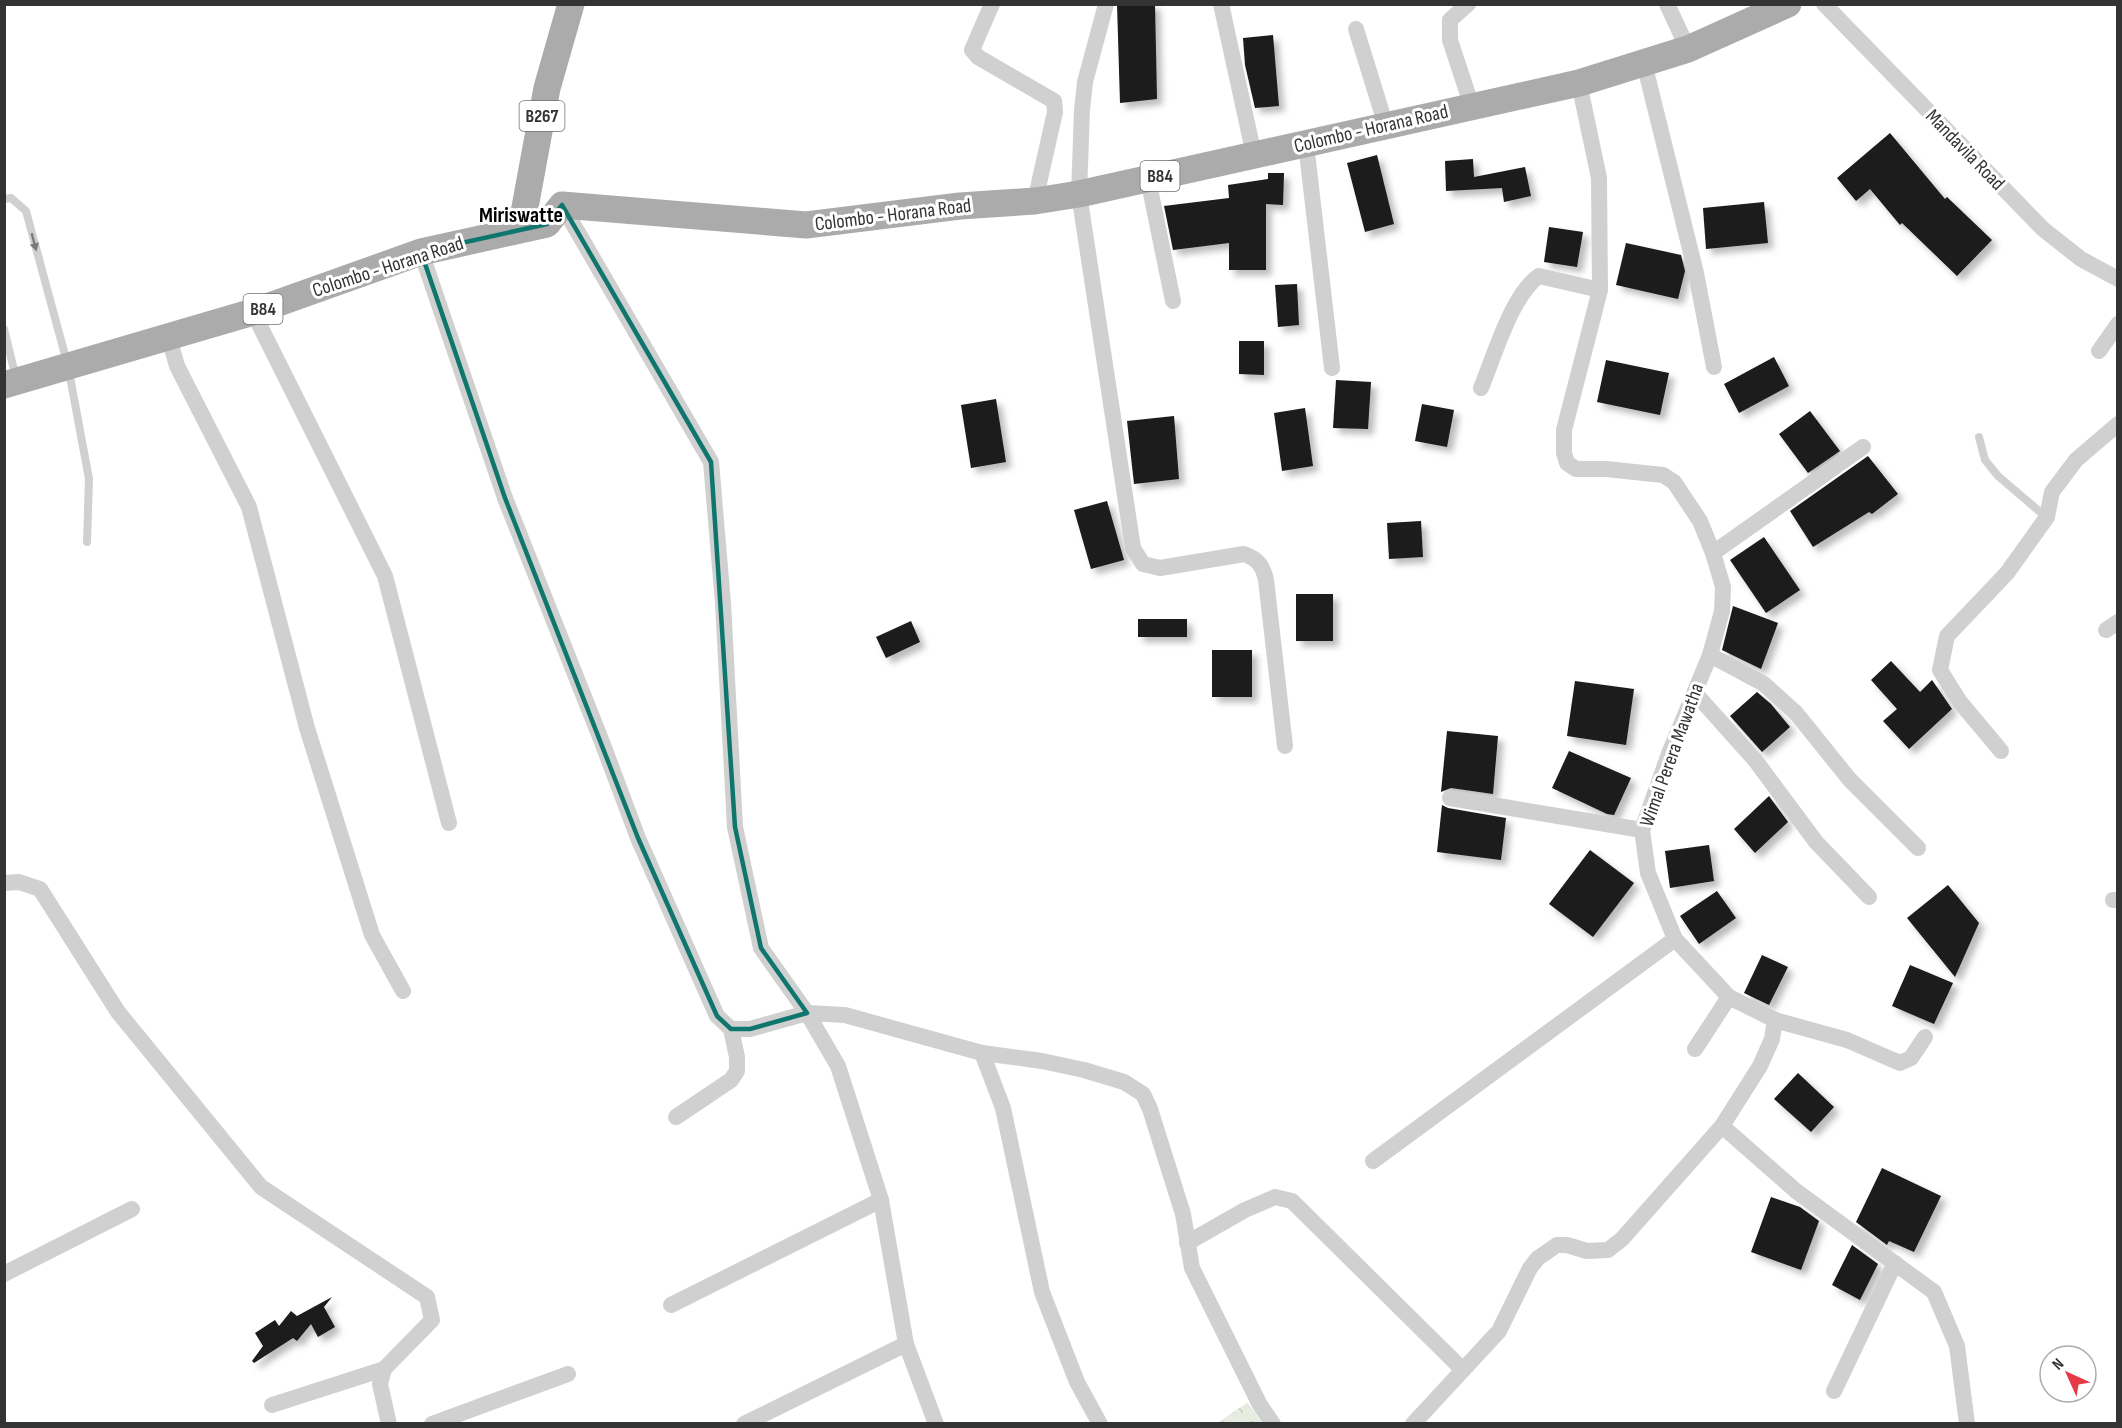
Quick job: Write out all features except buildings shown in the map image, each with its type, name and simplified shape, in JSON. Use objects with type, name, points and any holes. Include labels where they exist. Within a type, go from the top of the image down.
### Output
[{"type":"main road","name":"B267","points":[[521,229],[547,88],[571,4]]},
{"type":"main road","name":"Colombo - Horana Road","points":[[11,383],[253,312],[421,252],[547,224],[562,205],[806,225],[960,206],[1035,201],[1079,194],[1579,83],[1688,49],[1788,4]]},
{"type":"street","points":[[992,4],[972,50],[978,57],[1054,101],[1054,112],[1035,201]]},
{"type":"street","points":[[1106,4],[1085,82],[1079,194],[1133,548],[1143,564],[1160,568],[1244,554],[1260,563],[1266,580],[1285,746]]},
{"type":"street","points":[[1221,4],[1254,155]]},
{"type":"street","points":[[1468,4],[1450,20],[1450,40],[1472,107]]},
{"type":"street","points":[[1666,4],[1688,49]]},
{"type":"street","name":"Mandavila Road","points":[[1824,4],[2043,229],[2081,259],[2118,279]]},
{"type":"street","points":[[1356,29],[1386,126]]},
{"type":"street","points":[[1644,63],[1696,273],[1714,367]]},
{"type":"street","name":"Wimal Perera Mawatha","points":[[1579,83],[1599,178],[1600,290],[1564,430],[1564,453],[1567,463],[1576,469],[1606,470],[1669,478],[1679,487],[1700,521],[1723,587],[1722,611],[1710,655],[1670,751],[1642,830],[1648,873],[1675,939],[1729,998],[1775,1020],[1847,1040],[1900,1063],[1911,1058],[1925,1037]]},
{"type":"street","points":[[1306,144],[1332,368]]},
{"type":"street","points":[[1148,179],[1173,301]]},
{"type":"street","points":[[562,205],[711,462],[723,603],[735,827],[761,948],[807,1012],[838,1066],[881,1200],[906,1344],[936,1424]]},
{"type":"street","points":[[421,252],[505,498],[594,720],[638,838],[717,1016],[731,1029],[737,1057],[737,1071],[731,1080],[676,1117]]},
{"type":"street","points":[[1481,387],[1519,297],[1534,280],[1539,276],[1600,290]]},
{"type":"street","points":[[253,312],[385,576],[449,823]]},
{"type":"street","points":[[2099,351],[2118,324]]},
{"type":"street","points":[[169,338],[177,366],[249,507],[307,728],[372,935],[403,991]]},
{"type":"street","points":[[2001,751],[1960,702],[1940,670],[1947,636],[2007,573],[2047,517],[2052,492],[2076,460],[2118,424]]},
{"type":"street","points":[[1713,553],[1863,447]]},
{"type":"street","points":[[1710,655],[1764,684],[1796,713],[1850,780],[1918,848]]},
{"type":"street","points":[[1695,693],[1755,760],[1816,842],[1869,897]]},
{"type":"street","points":[[1450,798],[1642,830]]},
{"type":"street","points":[[4,884],[19,882],[40,889],[118,1012],[261,1187],[428,1297],[432,1320],[384,1369],[272,1404]]},
{"type":"street","points":[[1373,1161],[1675,939]]},
{"type":"street","points":[[1695,1049],[1729,998]]},
{"type":"street","points":[[731,1029],[750,1029],[807,1012],[845,1015],[982,1053],[1042,1061],[1084,1070],[1124,1082],[1143,1094],[1150,1109],[1179,1203],[1192,1268],[1255,1395],[1273,1424]]},
{"type":"street","points":[[1413,1424],[1499,1331],[1530,1268],[1538,1258],[1557,1245],[1587,1251],[1608,1250],[1622,1239],[1722,1126],[1760,1066],[1772,1039],[1775,1020]]},
{"type":"street","points":[[982,1053],[1003,1108],[1042,1292],[1077,1383],[1100,1424]]},
{"type":"street","points":[[1722,1126],[1796,1191],[1934,1292],[1958,1346],[1967,1424]]},
{"type":"street","points":[[1187,1243],[1245,1210],[1275,1197],[1292,1201],[1463,1370]]},
{"type":"street","points":[[671,1305],[881,1200]]},
{"type":"street","points":[[4,1274],[132,1209]]},
{"type":"street","points":[[1834,1392],[1895,1263]]},
{"type":"street","points":[[744,1424],[906,1344]]},
{"type":"street","points":[[384,1369],[380,1384],[389,1424]]},
{"type":"street","points":[[432,1424],[568,1374]]},
{"type":"lane","points":[[4,199],[11,198],[26,211],[68,366],[89,479],[87,542]]},
{"type":"lane","points":[[4,329],[11,383]]},
{"type":"lane","points":[[1979,437],[1985,460],[1998,476],[2047,517]]},
{"type":"highlighted area","points":[[562,205],[711,462],[735,827],[761,948],[807,1013],[750,1029],[731,1029],[717,1016],[638,838],[505,498],[421,252],[547,224]]},
{"type":"green space","points":[[1247,1403],[1262,1423],[1217,1423]]},
{"type":"district","name":"Miriswatte","points":[[521,215]]}]
